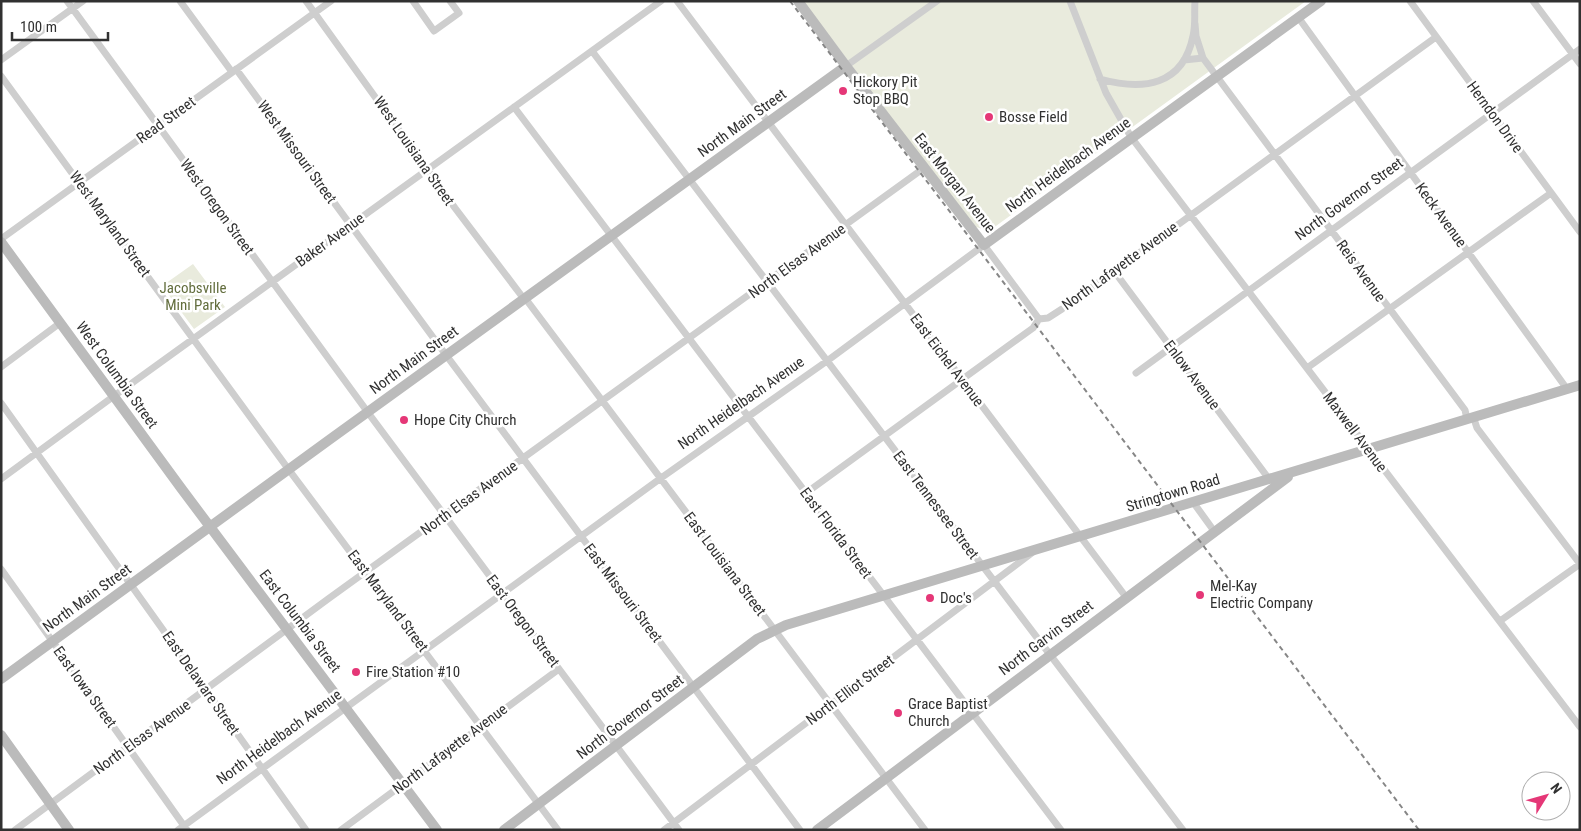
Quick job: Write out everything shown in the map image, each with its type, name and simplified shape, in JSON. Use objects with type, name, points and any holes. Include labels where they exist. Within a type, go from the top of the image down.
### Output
[{"type":"main road","name":"East Morgan Avenue","points":[[798,1],[984,245]]},
{"type":"main road","name":"North Heidelbach Avenue","points":[[984,245],[1321,1]]},
{"type":"main road","name":"North Main Street","points":[[1,679],[846,66]]},
{"type":"main road","name":"West Columbia Street","points":[[1,240],[210,526]]},
{"type":"main road","name":"Stringtown Road","points":[[774,630],[883,595],[1466,419],[1575,389]]},
{"type":"main road","name":"North Garvin Street","points":[[816,830],[1295,472]]},
{"type":"main road","name":"East Columbia Street","points":[[210,526],[437,830]]},
{"type":"main road","name":"North Governor Street","points":[[504,830],[757,639],[774,630]]},
{"type":"main road","points":[[1,735],[69,830]]},
{"type":"street","name":"West Oregon Street","points":[[67,1],[368,412]]},
{"type":"street","points":[[1,60],[83,1]]},
{"type":"street","name":"West Missouri Street","points":[[180,1],[446,355]]},
{"type":"street","name":"West Louisiana Street","points":[[306,1],[524,299]]},
{"type":"street","name":"Read Street","points":[[1,240],[331,1]]},
{"type":"street","points":[[413,1],[434,31],[459,13],[450,1]]},
{"type":"street","name":"Baker Avenue","points":[[1,479],[193,338],[661,1]]},
{"type":"street","name":"East Eichel Avenue","points":[[677,1],[1126,597]]},
{"type":"street","points":[[846,66],[937,1]]},
{"type":"street","name":"Maxwell Avenue","points":[[1070,1],[1112,106],[1131,137],[1580,727]]},
{"type":"street","points":[[1184,60],[1203,58],[1196,36],[1195,1]]},
{"type":"street","name":"Herndon Drive","points":[[1410,1],[1580,232]]},
{"type":"street","points":[[1533,1],[1580,64]]},
{"type":"street","name":"Keck Avenue","points":[[1298,17],[1469,253],[1575,389]]},
{"type":"street","points":[[1100,79],[1149,84],[1172,75],[1184,60],[1193,36],[1195,24]]},
{"type":"street","name":"North Lafayette Avenue","points":[[806,493],[1032,328],[1039,319],[1048,318],[1114,272],[1436,37]]},
{"type":"street","name":"North Governor Street","points":[[1136,373],[1580,50]]},
{"type":"street","name":"East Tennessee Street","points":[[592,51],[1183,830]]},
{"type":"street","name":"Reis Avenue","points":[[1203,58],[1464,410],[1466,419]]},
{"type":"street","name":"West Maryland Street","points":[[1,76],[289,470]]},
{"type":"street","name":"East Florida Street","points":[[514,107],[1061,830]]},
{"type":"street","name":"North Elsas Avenue","points":[[15,830],[366,572],[924,168]]},
{"type":"street","points":[[1307,368],[1551,193]]},
{"type":"street","name":"North Heidelbach Avenue","points":[[183,828],[262,768],[660,478],[827,361],[984,245]]},
{"type":"street","name":"East Morgan Avenue","points":[[984,245],[1039,319]]},
{"type":"street","name":"Enlow Avenue","points":[[1114,272],[1269,479]]},
{"type":"street","name":"East Louisiana Street","points":[[524,299],[925,830]]},
{"type":"street","points":[[1,367],[60,323]]},
{"type":"street","name":"East Missouri Street","points":[[446,355],[800,830]]},
{"type":"street","name":"East Delaware Street","points":[[1,403],[306,830]]},
{"type":"street","name":"East Oregon Street","points":[[368,412],[679,830]]},
{"type":"street","points":[[1477,416],[1474,419],[1478,428],[1580,564],[1500,621]]},
{"type":"street","name":"East Maryland Street","points":[[289,470],[558,830]]},
{"type":"street","points":[[1193,502],[1214,531]]},
{"type":"street","name":"North Elliot Street","points":[[664,830],[1036,550]]},
{"type":"street","name":"East Iowa Street","points":[[1,569],[128,747],[183,828]]},
{"type":"street","name":"North Lafayette Avenue","points":[[341,830],[559,669]]},
{"type":"green space","points":[[803,1],[1306,1],[989,231],[973,226]]},
{"type":"green space","name":"Jacobsville Mini Park","points":[[193,264],[225,307],[194,329],[162,286]]},
{"type":"railway","points":[[790,1],[1419,830]]},
{"type":"place","name":"Hickory Pit Stop BBQ","points":[[843,91]]},
{"type":"place","name":"Bosse Field","points":[[989,117]]},
{"type":"place","name":"Hope City Church","points":[[404,420]]},
{"type":"place","name":"Mel-Kay Electric Company","points":[[1200,595]]},
{"type":"place","name":"Doc's","points":[[930,598]]},
{"type":"place","name":"Fire Station #10","points":[[356,672]]},
{"type":"place","name":"Grace Baptist Church","points":[[898,713]]}]
